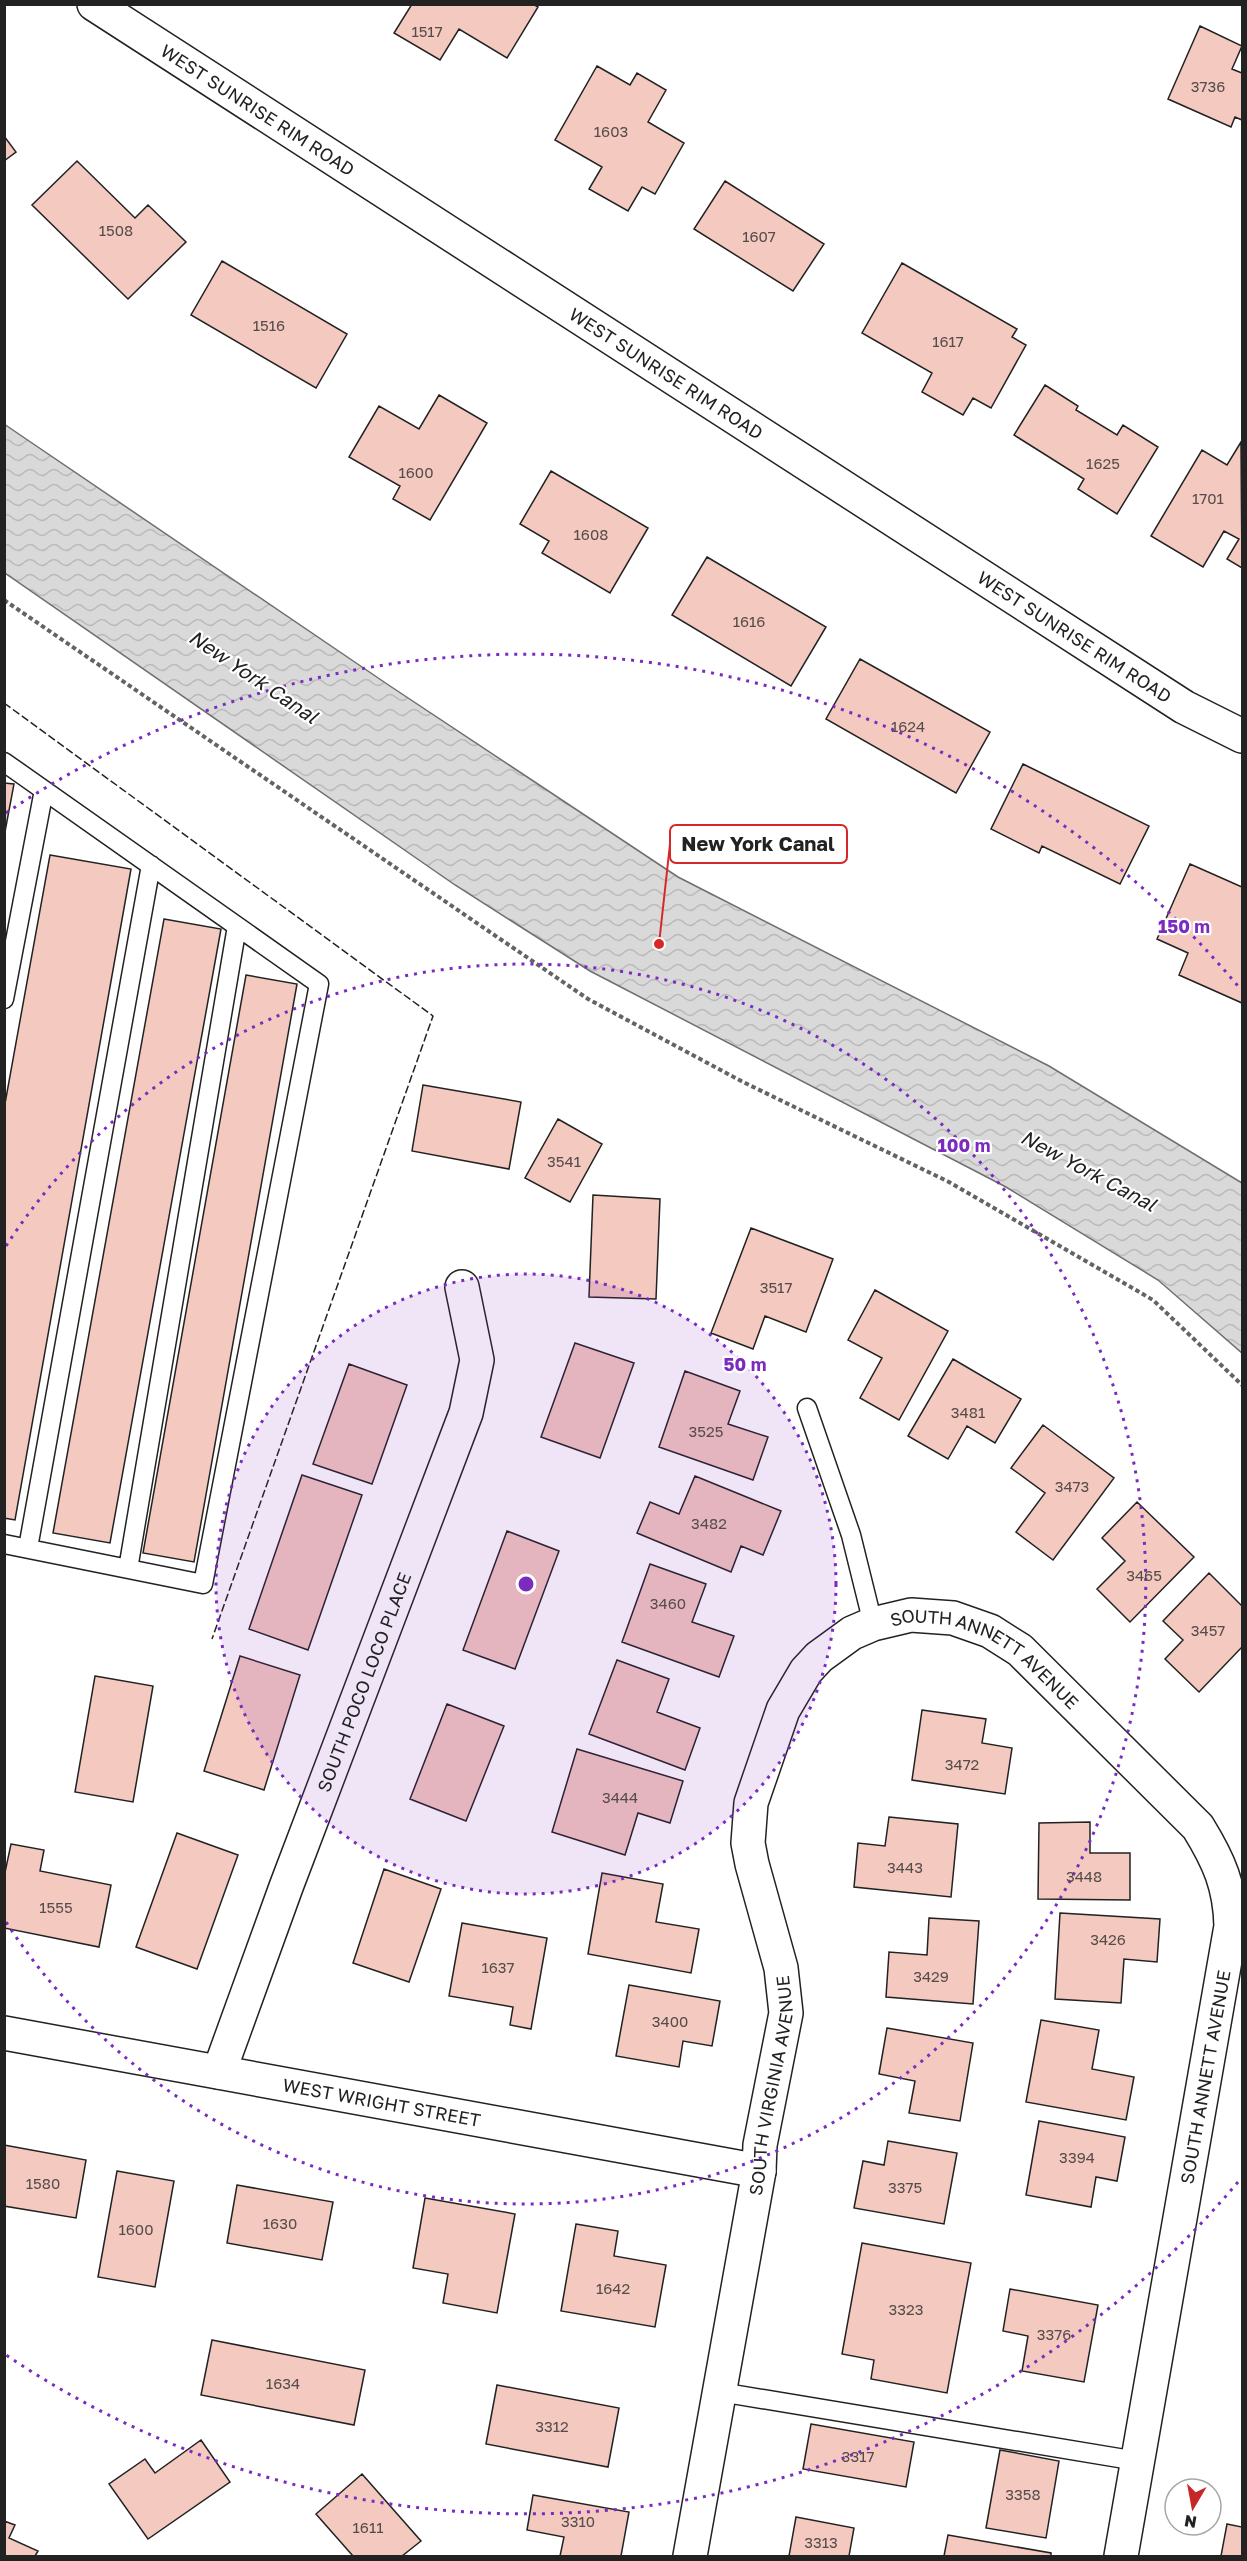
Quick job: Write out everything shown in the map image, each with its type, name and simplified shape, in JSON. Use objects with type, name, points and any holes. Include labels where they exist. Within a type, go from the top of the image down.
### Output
[{"type":"street","name":"WEST SUNRISE RIM ROAD","points":[[94,4],[1184,707],[1242,736]]},
{"type":"street","name":"SOUTH POCO LOCO PLACE","points":[[219,2072],[286,1887],[466,1413],[477,1360],[462,1287]]},
{"type":"street","name":"SOUTH ANNETT AVENUE","points":[[873,1624],[911,1615],[953,1618],[990,1631],[1020,1650],[1198,1827],[1217,1857],[1236,1902],[1121,2556]]},
{"type":"street","name":"SOUTH VIRGINIA AVENUE","points":[[690,2556],[759,2171],[760,2145],[786,2013],[781,1968],[748,1843],[751,1803],[783,1710],[806,1671],[819,1657],[852,1633],[873,1624]]},
{"type":"street","name":"WEST WRIGHT STREET","points":[[4,2033],[759,2171]]},
{"type":"lane","points":[[4,762],[318,984],[203,1584],[4,1544]]},
{"type":"lane","points":[[4,999],[44,790]]},
{"type":"lane","points":[[28,1548],[151,865]]},
{"type":"lane","points":[[128,1569],[237,926]]},
{"type":"lane","points":[[807,1408],[851,1535],[873,1624]]},
{"type":"lane","points":[[720,2392],[1137,2461]]},
{"type":"path","points":[[4,600],[588,999],[743,1082],[949,1182],[1153,1300],[1242,1385]]},
{"type":"water","points":[[4,424],[390,686],[678,877],[1049,1066],[1242,1183],[1242,1353],[1158,1280],[1006,1187],[590,971],[455,885],[5,573]]},
{"type":"building","points":[[412,4],[533,4],[538,7],[507,58],[459,29],[440,60],[394,33]]},
{"type":"building","points":[[1200,26],[1242,46],[1232,69],[1242,73],[1242,120],[1235,117],[1231,127],[1168,99]]},
{"type":"building","points":[[597,66],[630,85],[637,73],[666,90],[648,122],[684,143],[655,194],[642,187],[628,211],[589,189],[602,167],[555,140]]},
{"type":"building","points":[[4,136],[16,152],[4,161]]},
{"type":"building","points":[[77,161],[135,218],[148,205],[186,242],[128,299],[32,205]]},
{"type":"building","points":[[725,181],[824,244],[793,291],[694,229]]},
{"type":"building","points":[[222,261],[347,334],[316,388],[191,315]]},
{"type":"building","points":[[902,263],[1017,329],[1012,337],[1026,345],[991,408],[973,398],[963,415],[922,392],[932,373],[862,333]]},
{"type":"building","points":[[1045,385],[1078,406],[1076,410],[1117,435],[1123,425],[1158,447],[1117,514],[1078,489],[1084,479],[1014,435]]},
{"type":"building","points":[[439,395],[487,423],[430,520],[393,499],[400,486],[349,457],[379,406],[419,429]]},
{"type":"building","points":[[1241,442],[1242,568],[1227,559],[1239,539],[1224,531],[1203,567],[1151,536],[1202,450],[1227,465]]},
{"type":"building","points":[[551,471],[648,528],[610,593],[542,553],[549,541],[520,524]]},
{"type":"building","points":[[707,557],[826,627],[791,686],[672,615]]},
{"type":"building","points":[[860,659],[990,732],[956,793],[826,719]]},
{"type":"building","points":[[1023,764],[1149,826],[1120,884],[1042,846],[1039,853],[991,829]]},
{"type":"building","points":[[4,783],[14,784],[4,837]]},
{"type":"building","points":[[50,855],[131,869],[15,1520],[4,1518],[4,1109]]},
{"type":"building","points":[[1190,864],[1242,887],[1242,1003],[1179,975],[1188,953],[1157,939]]},
{"type":"building","points":[[164,919],[221,929],[110,1543],[53,1533]]},
{"type":"building","points":[[246,975],[297,984],[194,1562],[143,1553]]},
{"type":"building","points":[[423,1085],[521,1102],[509,1169],[412,1151]]},
{"type":"building","points":[[558,1119],[602,1144],[570,1202],[525,1178]]},
{"type":"building","points":[[593,1195],[660,1199],[656,1299],[589,1297]]},
{"type":"building","points":[[751,1228],[833,1259],[806,1332],[765,1316],[753,1349],[711,1333]]},
{"type":"building","points":[[875,1290],[948,1331],[899,1420],[860,1398],[882,1358],[848,1340]]},
{"type":"building","points":[[575,1343],[634,1363],[600,1458],[541,1437]]},
{"type":"building","points":[[953,1359],[1021,1399],[995,1443],[967,1426],[948,1459],[908,1436]]},
{"type":"building","points":[[349,1364],[407,1385],[372,1484],[313,1464]]},
{"type":"building","points":[[685,1371],[740,1391],[728,1424],[768,1437],[753,1480],[659,1447]]},
{"type":"building","points":[[1043,1425],[1114,1478],[1053,1560],[1016,1532],[1045,1493],[1011,1468]]},
{"type":"building","points":[[302,1475],[362,1495],[308,1650],[249,1629]]},
{"type":"building","points":[[695,1476],[781,1511],[763,1555],[741,1546],[731,1572],[637,1533],[650,1502],[679,1514]]},
{"type":"building","points":[[1137,1502],[1194,1557],[1130,1622],[1097,1589],[1125,1561],[1102,1538]]},
{"type":"building","points":[[507,1531],[559,1551],[515,1669],[463,1650]]},
{"type":"building","points":[[650,1564],[706,1584],[692,1622],[734,1636],[719,1677],[622,1642]]},
{"type":"building","points":[[1209,1573],[1242,1606],[1242,1647],[1199,1692],[1165,1659],[1183,1640],[1163,1621]]},
{"type":"building","points":[[240,1656],[300,1675],[264,1790],[204,1771]]},
{"type":"building","points":[[617,1660],[669,1679],[657,1712],[700,1728],[685,1770],[589,1734]]},
{"type":"building","points":[[95,1676],[153,1686],[133,1802],[75,1792]]},
{"type":"building","points":[[447,1704],[504,1726],[466,1821],[410,1799]]},
{"type":"building","points":[[922,1710],[986,1719],[982,1743],[1012,1748],[1005,1794],[912,1780]]},
{"type":"building","points":[[577,1749],[683,1781],[670,1823],[638,1813],[625,1855],[552,1832]]},
{"type":"building","points":[[889,1817],[958,1824],[951,1897],[854,1887],[858,1843],[885,1846]]},
{"type":"building","points":[[1090,1822],[1090,1853],[1130,1853],[1130,1900],[1038,1899],[1039,1823]]},
{"type":"building","points":[[177,1833],[238,1855],[197,1969],[136,1947]]},
{"type":"building","points":[[11,1844],[44,1850],[40,1871],[111,1885],[99,1947],[4,1928],[4,1877]]},
{"type":"building","points":[[384,1869],[441,1889],[409,1982],[353,1963]]},
{"type":"building","points":[[602,1873],[663,1884],[656,1922],[699,1929],[691,1973],[588,1954]]},
{"type":"building","points":[[1060,1913],[1160,1919],[1157,1962],[1124,1959],[1121,2003],[1055,1999]]},
{"type":"building","points":[[929,1918],[979,1921],[973,2004],[886,1997],[889,1952],[927,1955]]},
{"type":"building","points":[[462,1923],[547,1938],[531,2029],[510,2025],[513,2007],[449,1996]]},
{"type":"building","points":[[629,1985],[720,2001],[712,2046],[683,2041],[679,2067],[616,2056]]},
{"type":"building","points":[[1041,2020],[1099,2030],[1092,2069],[1134,2077],[1126,2120],[1026,2102]]},
{"type":"building","points":[[887,2028],[973,2043],[960,2121],[909,2113],[915,2081],[879,2074]]},
{"type":"building","points":[[1039,2121],[1125,2137],[1117,2181],[1096,2177],[1091,2207],[1026,2195]]},
{"type":"building","points":[[888,2141],[957,2153],[944,2224],[854,2208],[863,2161],[884,2165]]},
{"type":"building","points":[[4,2145],[86,2160],[76,2218],[4,2206]]},
{"type":"building","points":[[117,2171],[174,2181],[155,2287],[98,2277]]},
{"type":"building","points":[[237,2185],[333,2202],[322,2260],[227,2243]]},
{"type":"building","points":[[425,2198],[515,2214],[497,2313],[443,2303],[448,2274],[413,2268]]},
{"type":"building","points":[[576,2224],[618,2231],[614,2256],[666,2265],[655,2327],[561,2311]]},
{"type":"building","points":[[862,2243],[971,2263],[947,2393],[871,2379],[874,2360],[842,2354]]},
{"type":"building","points":[[1010,2289],[1098,2305],[1084,2382],[1022,2371],[1028,2336],[1003,2331]]},
{"type":"building","points":[[212,2340],[365,2370],[354,2425],[201,2395]]},
{"type":"building","points":[[497,2385],[619,2408],[608,2467],[486,2444]]},
{"type":"building","points":[[811,2424],[914,2442],[906,2487],[803,2469]]},
{"type":"building","points":[[201,2440],[230,2482],[148,2539],[109,2484],[145,2459],[155,2473]]},
{"type":"building","points":[[1000,2450],[1059,2461],[1046,2538],[986,2528]]},
{"type":"building","points":[[362,2474],[421,2541],[402,2556],[353,2556],[316,2514]]},
{"type":"building","points":[[533,2495],[629,2512],[621,2556],[560,2556],[564,2537],[527,2530]]},
{"type":"building","points":[[796,2517],[854,2528],[849,2556],[789,2556]]},
{"type":"building","points":[[4,2521],[15,2525],[9,2538],[38,2551],[35,2556],[4,2556]]},
{"type":"building","points":[[1227,2524],[1242,2527],[1242,2556],[1221,2556]]},
{"type":"building","points":[[948,2535],[1051,2553],[1051,2556],[944,2556]]},
{"type":"fence","points":[[4,703],[433,1016],[212,1639]]},
{"type":"place","name":"New York Canal","points":[[659,944]]}]
